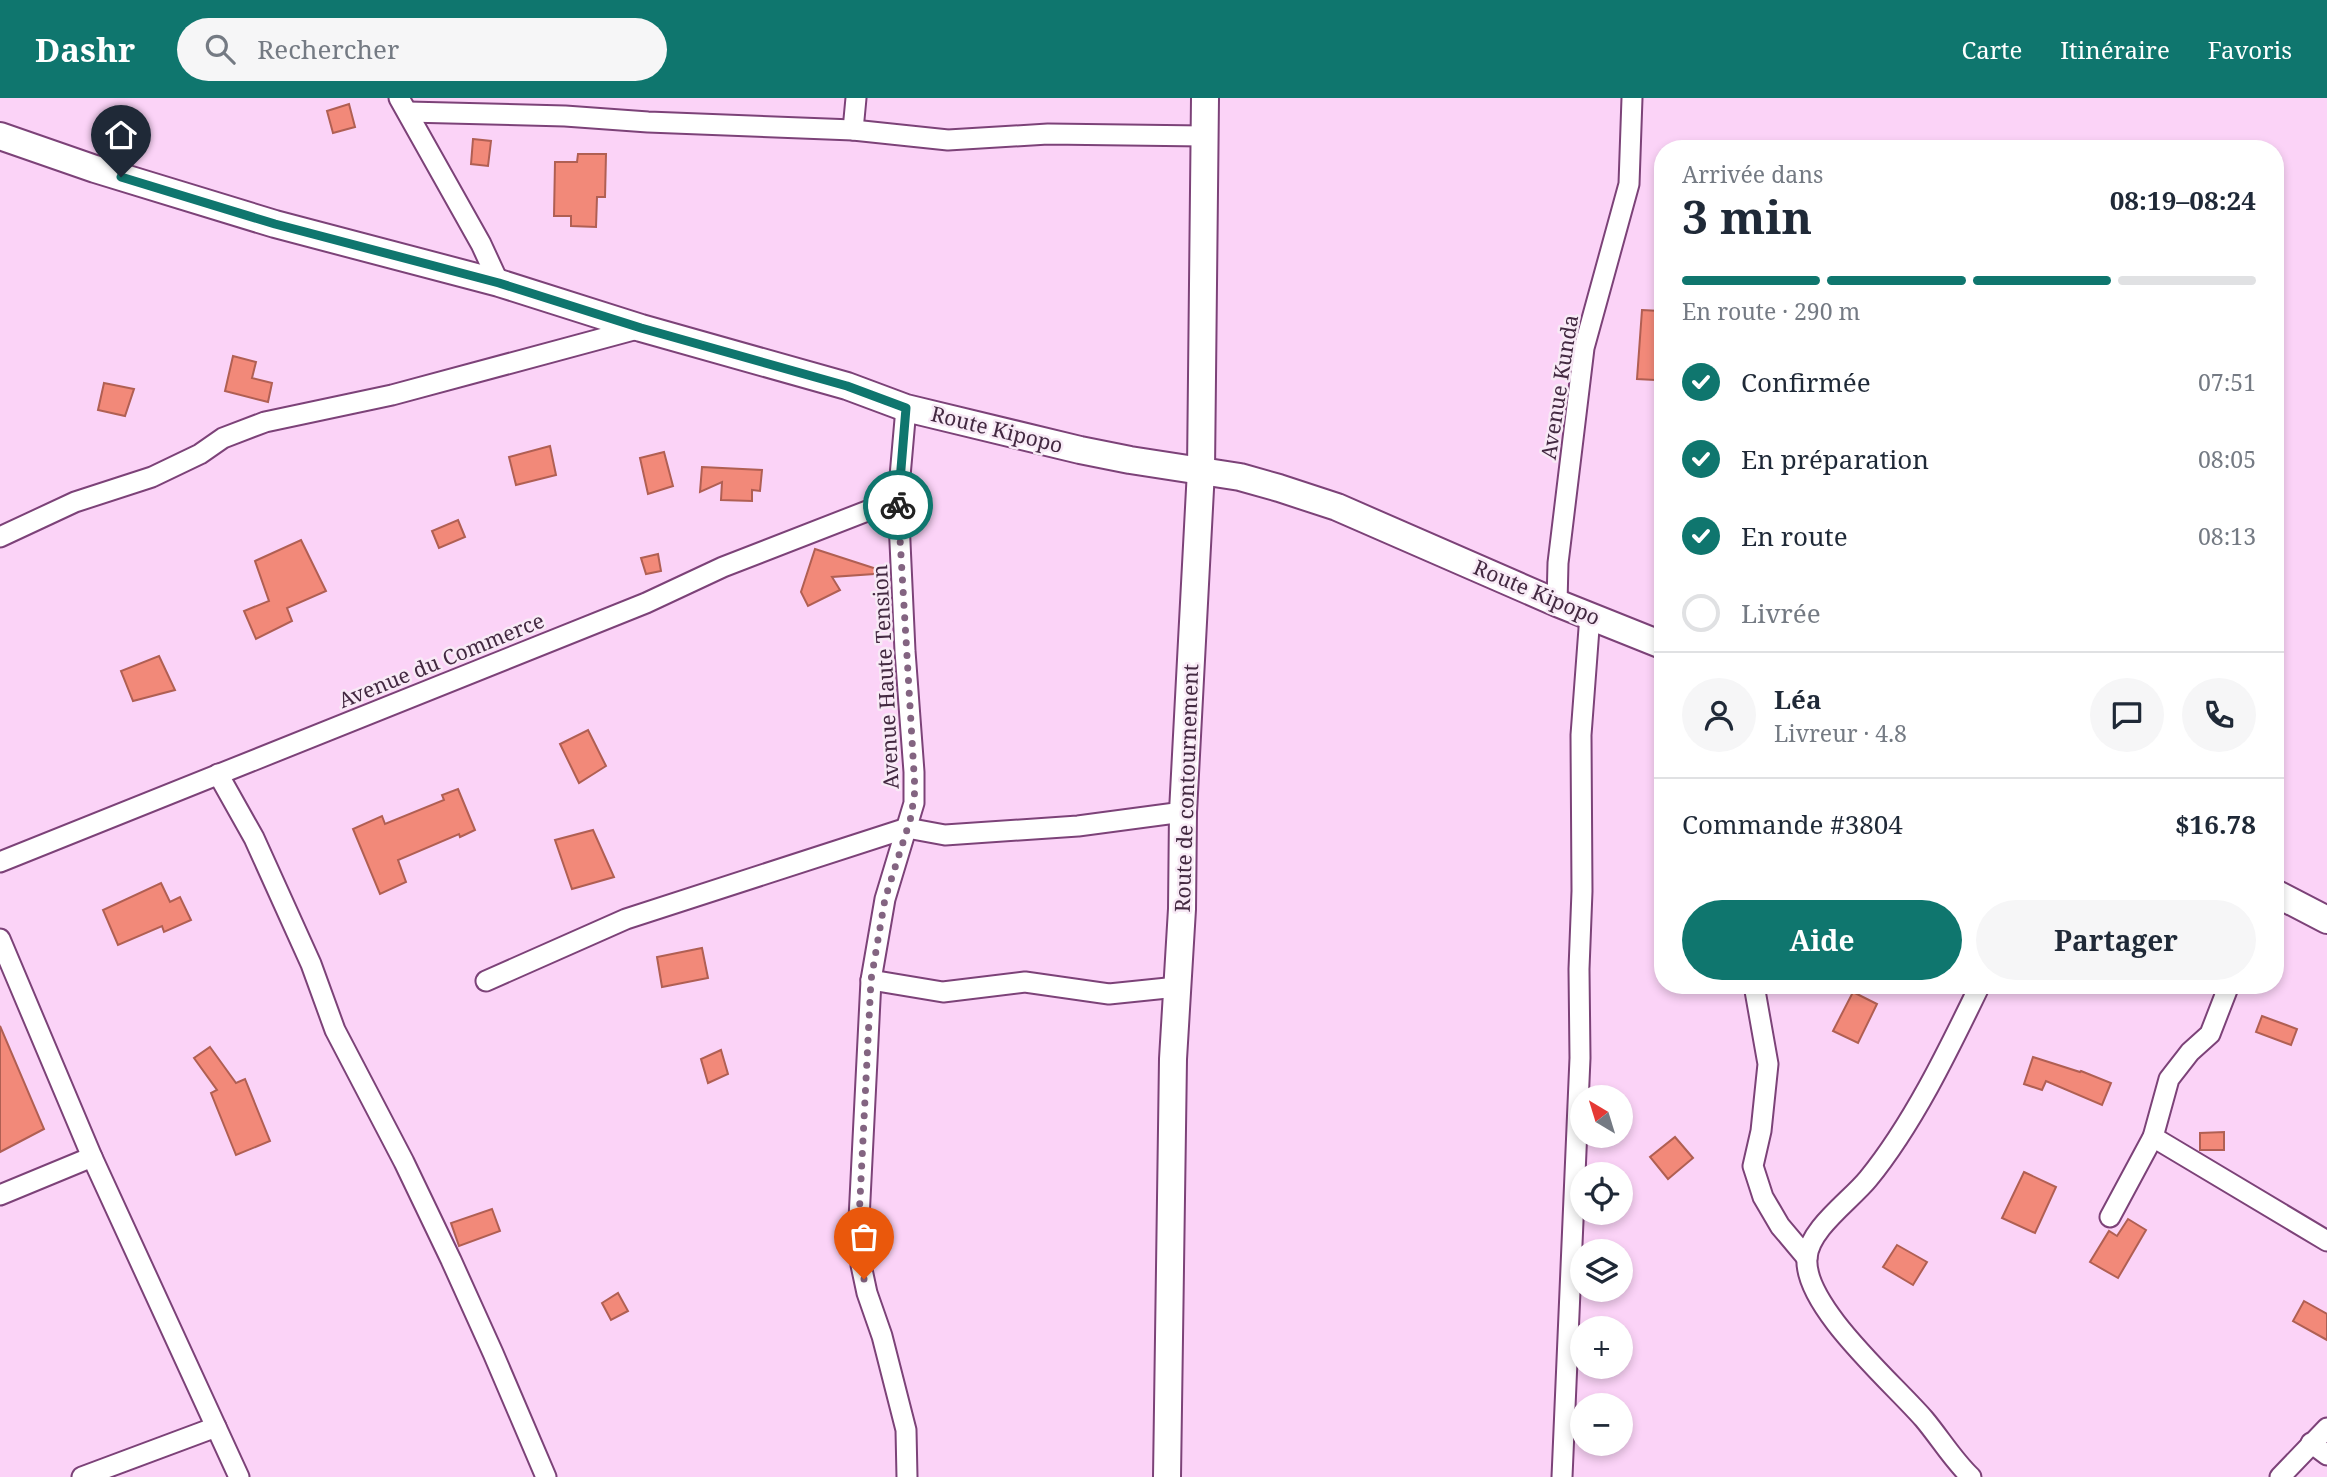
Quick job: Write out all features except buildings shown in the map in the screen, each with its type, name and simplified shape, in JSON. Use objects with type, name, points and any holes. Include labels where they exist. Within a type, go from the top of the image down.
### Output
[{"type":"main road","name":"Route de contournement","points":[[1167,1477],[1173,1059],[1182,909],[1183,812],[1200,470],[1205,98]]},
{"type":"main road","name":"Route Kipopo","points":[[0,136],[95,169],[275,224],[499,283],[641,328],[847,386],[906,408],[1080,450],[1240,477],[1337,507],[1557,603],[1654,642]]},
{"type":"main road","points":[[2284,898],[2327,920]]},
{"type":"street","points":[[853,130],[856,98]]},
{"type":"street","name":"Avenue Kunda","points":[[1557,603],[1558,564],[1584,348],[1629,184],[1632,98]]},
{"type":"street","points":[[403,105],[648,122],[853,130],[948,140],[1048,134],[1204,136]]},
{"type":"street","points":[[403,105],[481,244],[499,283]]},
{"type":"street","points":[[0,537],[75,502],[152,477],[200,454],[223,438],[265,422],[393,395],[641,328]]},
{"type":"street","name":"Avenue Haute Tension","points":[[906,408],[898,499],[915,790],[914,803],[885,899],[871,980],[859,1246],[867,1293],[906,1430],[907,1477]]},
{"type":"street","name":"Avenue du Commerce","points":[[0,862],[646,603],[723,567],[898,499]]},
{"type":"street","points":[[1562,1477],[1580,1058],[1581,735],[1590,615]]},
{"type":"street","points":[[218,774],[254,838],[311,964],[335,1030],[404,1162],[451,1260],[494,1353],[545,1477]]},
{"type":"street","points":[[486,981],[626,919],[907,828],[945,835],[1078,825],[1183,812]]},
{"type":"street","points":[[0,939],[92,1157],[239,1477]]},
{"type":"street","points":[[871,980],[943,992],[1025,982],[1109,994],[1177,987]]},
{"type":"street","points":[[1756,994],[1768,1064],[1761,1131],[1753,1166],[1763,1197],[1780,1226],[1807,1258]]},
{"type":"street","points":[[1971,1477],[1924,1419],[1877,1371],[1829,1313],[1814,1289],[1807,1271],[1807,1258],[1815,1234],[1854,1196],[1896,1140],[1954,1039],[1976,994]]},
{"type":"street","points":[[2110,1217],[2153,1137],[2169,1079],[2189,1052],[2210,1034],[2226,994]]},
{"type":"street","points":[[2153,1137],[2327,1241]]},
{"type":"street","points":[[0,1195],[92,1157]]},
{"type":"street","points":[[82,1477],[216,1427]]},
{"type":"street","points":[[2280,1477],[2319,1449],[2327,1428]]},
{"type":"way so far","points":[[864,1279],[859,1246],[859,1219],[871,980],[885,899],[911,817],[915,790],[898,505]]},
{"type":"route","points":[[121,177],[275,224],[499,283],[641,328],[847,386],[906,408],[898,505]]}]
